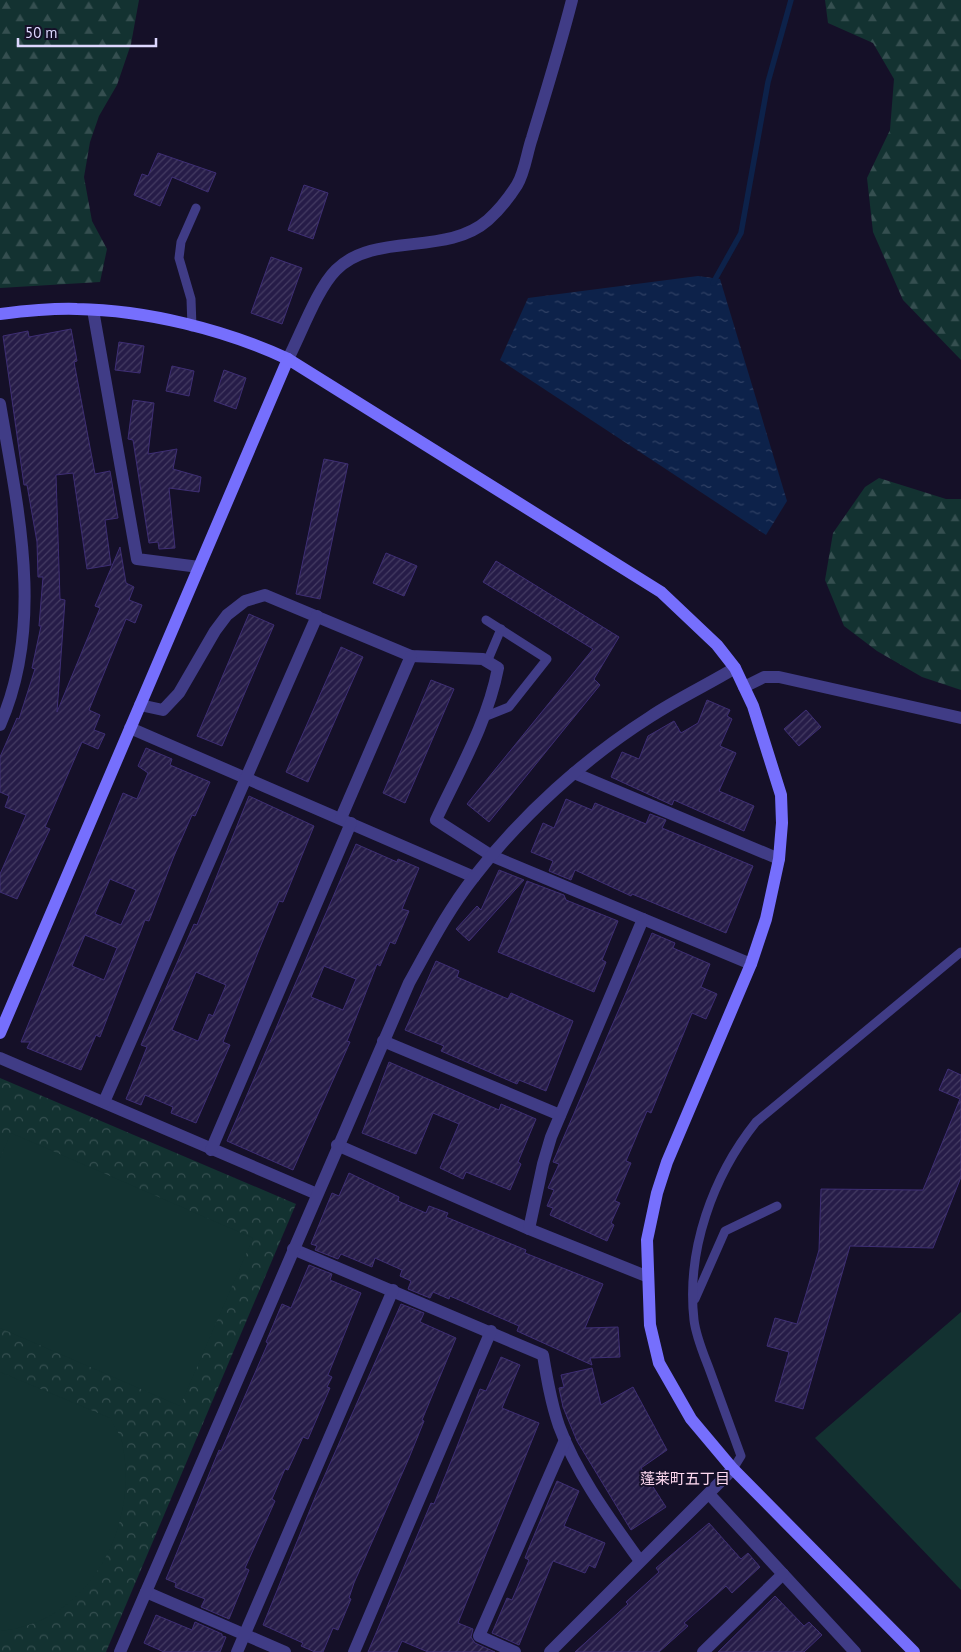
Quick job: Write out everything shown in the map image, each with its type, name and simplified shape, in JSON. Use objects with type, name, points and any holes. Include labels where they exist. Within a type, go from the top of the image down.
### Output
[{"type":"street","points":[[0,1033],[288,359],[317,299],[336,270],[350,259],[366,252],[445,240],[464,234],[488,220],[518,184],[561,44],[572,0]]},
{"type":"street","points":[[0,314],[58,309],[93,310],[146,316],[240,338],[288,359],[661,592],[717,646],[735,668],[753,706],[781,795],[782,823],[779,859],[766,919],[751,964],[667,1162],[656,1193],[648,1228],[646,1276],[650,1325],[660,1363],[691,1419],[733,1469],[914,1652]]},
{"type":"street","points":[[93,310],[137,559],[199,567]]},
{"type":"street","points":[[0,404],[24,568],[26,611],[19,672],[12,699],[0,725]]},
{"type":"street","points":[[140,705],[163,710],[179,693],[215,631],[227,615],[245,602],[265,595],[411,656],[483,659],[498,668],[484,717],[436,820],[492,856],[751,964]]},
{"type":"street","points":[[104,1102],[317,616]]},
{"type":"street","points":[[211,1150],[411,656]]},
{"type":"street","points":[[120,1652],[408,983],[448,915],[474,877],[492,856],[537,808],[574,773],[650,717],[735,668]]},
{"type":"street","points":[[744,687],[764,677],[779,677],[961,718]]},
{"type":"street","points":[[130,728],[474,877]]},
{"type":"street","points":[[574,773],[779,859]]},
{"type":"street","points":[[529,1229],[543,1164],[560,1115],[643,919]]},
{"type":"street","points":[[384,1041],[560,1115]]},
{"type":"street","points":[[0,1058],[317,1194]]},
{"type":"street","points":[[338,1145],[529,1229],[646,1276]]},
{"type":"street","points":[[293,1249],[491,1331],[543,1355],[551,1400],[565,1440],[576,1463],[603,1508],[640,1562]]},
{"type":"street","points":[[237,1652],[393,1290]]},
{"type":"street","points":[[354,1652],[491,1331]]},
{"type":"street","points":[[515,1652],[479,1636],[565,1440]]},
{"type":"street","points":[[550,1652],[733,1469]]},
{"type":"street","points":[[709,1494],[783,1574],[849,1650]]},
{"type":"street","points":[[703,1652],[783,1574]]},
{"type":"street","points":[[146,1592],[285,1652]]},
{"type":"lane","points":[[192,327],[191,299],[179,258],[181,242],[196,208]]},
{"type":"lane","points":[[484,717],[509,707],[547,659],[486,620]]},
{"type":"lane","points":[[487,662],[501,629]]},
{"type":"lane","points":[[733,1469],[742,1456],[701,1346],[694,1320],[692,1273],[703,1226],[726,1165],[740,1141],[756,1122],[961,952]]},
{"type":"lane","points":[[694,1302],[725,1231],[777,1206]]},
{"type":"green space","points":[[0,0],[139,0],[131,44],[117,85],[99,116],[90,142],[84,177],[92,221],[107,249],[100,282],[0,288]]},
{"type":"green space","points":[[825,0],[961,0],[961,360],[903,300],[873,232],[867,178],[890,130],[894,79],[873,43],[828,23]]},
{"type":"green space","points":[[879,478],[946,499],[961,499],[961,690],[922,677],[877,651],[844,626],[825,580],[833,533],[865,487]]},
{"type":"green space","points":[[0,1078],[296,1204],[106,1652],[0,1652]]},
{"type":"green space","points":[[11,1133],[253,1238],[180,1406],[0,1328],[0,1158]]},
{"type":"green space","points":[[961,1312],[961,1590],[815,1438]]},
{"type":"green space","points":[[0,1372],[110,1418],[122,1442],[126,1474],[123,1505],[115,1536],[102,1565],[83,1590],[60,1610],[32,1624],[0,1631]]},
{"type":"water","points":[[698,276],[720,279],[787,501],[766,535],[500,360],[528,298]]},
{"type":"building","points":[[158,153],[216,173],[208,192],[172,177],[160,206],[134,195],[142,174],[148,176]]},
{"type":"building","points":[[304,185],[328,193],[313,239],[288,230]]},
{"type":"building","points":[[271,257],[302,268],[282,324],[251,313]]},
{"type":"building","points":[[71,329],[77,361],[74,362],[95,474],[110,471],[118,518],[105,520],[111,565],[87,569],[73,473],[56,475],[60,599],[65,600],[57,712],[100,608],[95,606],[120,547],[126,583],[134,587],[129,600],[142,605],[135,623],[126,619],[89,710],[100,715],[94,730],[105,734],[98,749],[82,742],[45,827],[50,829],[17,899],[0,892],[0,874],[26,815],[5,807],[9,796],[0,792],[0,757],[17,718],[19,719],[35,669],[32,668],[41,626],[39,626],[43,577],[38,577],[37,542],[27,485],[24,485],[3,336],[28,331],[29,337]]},
{"type":"building","points":[[119,342],[144,346],[140,373],[115,370]]},
{"type":"building","points":[[172,366],[194,371],[189,396],[166,391]]},
{"type":"building","points":[[224,370],[246,378],[236,409],[214,401]]},
{"type":"building","points":[[133,400],[154,403],[148,454],[177,449],[173,469],[201,477],[199,492],[169,488],[175,548],[159,549],[158,542],[149,543],[133,440],[128,439]]},
{"type":"building","points":[[324,459],[348,464],[320,599],[296,594]]},
{"type":"building","points":[[386,553],[417,566],[404,596],[373,583]]},
{"type":"building","points":[[496,561],[619,637],[594,679],[600,685],[489,822],[467,804],[593,649],[483,582]]},
{"type":"building","points":[[249,614],[274,625],[222,746],[197,736]]},
{"type":"building","points":[[341,647],[363,657],[308,782],[286,772]]},
{"type":"building","points":[[431,680],[454,689],[405,803],[383,793]]},
{"type":"building","points":[[707,700],[730,710],[727,716],[732,719],[720,746],[736,753],[719,791],[754,806],[744,831],[674,800],[672,805],[611,777],[622,752],[639,759],[648,736],[674,721],[681,733],[698,723]]},
{"type":"building","points":[[806,710],[821,727],[799,746],[784,729]]},
{"type":"building","points":[[146,748],[172,759],[170,765],[210,782],[195,816],[192,815],[174,856],[149,921],[145,920],[100,1037],[96,1035],[81,1070],[27,1048],[30,1042],[21,1042],[123,793],[137,799],[148,773],[138,766]],"holes":[[[110,879],[136,890],[121,925],[95,914]],[[85,935],[117,948],[104,980],[72,966]]]},
{"type":"building","points":[[249,796],[314,826],[283,902],[279,901],[258,952],[223,1042],[230,1045],[196,1123],[171,1113],[173,1107],[145,1095],[141,1105],[126,1099],[147,1047],[141,1045],[194,924],[197,925]],"holes":[[[196,972],[226,985],[213,1016],[209,1014],[198,1041],[172,1030]]]},
{"type":"building","points":[[566,799],[592,810],[595,803],[646,824],[650,814],[666,820],[662,828],[753,866],[726,933],[632,894],[631,896],[575,870],[571,880],[549,871],[553,861],[531,852],[543,823],[554,828]]},
{"type":"building","points":[[356,844],[397,862],[398,859],[419,868],[402,909],[409,911],[395,944],[390,942],[380,966],[377,964],[347,1041],[350,1042],[293,1170],[227,1141]],"holes":[[[324,966],[356,979],[343,1010],[311,997]]]},
{"type":"building","points":[[499,870],[524,880],[469,941],[456,929],[477,906],[481,910]]},
{"type":"building","points":[[527,881],[564,895],[566,900],[618,921],[602,960],[606,962],[594,992],[498,952]]},
{"type":"building","points":[[652,933],[675,943],[673,948],[710,964],[701,987],[717,994],[706,1019],[692,1013],[651,1113],[647,1111],[626,1161],[631,1163],[615,1201],[620,1203],[611,1223],[614,1225],[607,1241],[550,1215],[553,1208],[547,1206],[554,1190],[548,1188],[559,1164],[553,1162]]},
{"type":"building","points":[[436,961],[459,971],[457,977],[508,999],[511,993],[573,1021],[546,1091],[519,1080],[517,1084],[441,1051],[444,1046],[405,1030]]},
{"type":"building","points":[[389,1062],[499,1110],[501,1104],[536,1119],[518,1162],[521,1164],[510,1190],[466,1172],[463,1179],[440,1168],[459,1124],[433,1113],[416,1154],[362,1133]]},
{"type":"building","points":[[948,1069],[961,1075],[961,1177],[933,1248],[850,1246],[803,1409],[775,1401],[789,1352],[767,1346],[775,1318],[797,1324],[819,1250],[821,1189],[923,1190],[960,1099],[939,1090]]},
{"type":"building","points":[[349,1173],[399,1197],[398,1201],[426,1213],[429,1206],[448,1213],[446,1217],[526,1250],[525,1253],[603,1284],[585,1328],[618,1327],[620,1357],[590,1358],[592,1365],[517,1331],[519,1326],[450,1296],[449,1299],[433,1292],[430,1298],[408,1289],[411,1281],[400,1276],[402,1270],[375,1258],[372,1267],[341,1254],[338,1259],[315,1250],[317,1246],[311,1244],[332,1193],[339,1196]]},
{"type":"building","points":[[309,1265],[332,1274],[330,1280],[361,1293],[328,1375],[332,1377],[327,1387],[330,1388],[308,1439],[303,1437],[288,1470],[285,1469],[272,1499],[275,1501],[245,1568],[249,1570],[229,1619],[201,1607],[205,1599],[175,1587],[176,1583],[166,1579],[219,1450],[221,1451],[268,1343],[266,1342],[282,1304],[291,1308]]},
{"type":"building","points":[[401,1304],[424,1313],[420,1322],[456,1338],[422,1420],[424,1421],[409,1458],[354,1583],[349,1598],[351,1599],[338,1630],[333,1628],[323,1652],[315,1652],[301,1646],[303,1643],[263,1625],[316,1495]]},
{"type":"building","points":[[501,1357],[520,1365],[502,1408],[539,1423],[458,1623],[473,1629],[471,1637],[475,1643],[495,1652],[428,1652],[402,1641],[397,1652],[368,1652],[431,1503],[434,1504],[480,1389],[486,1391]]},
{"type":"building","points":[[592,1368],[601,1405],[633,1387],[667,1450],[641,1468],[666,1507],[631,1530],[577,1441],[563,1407],[559,1388],[564,1387],[561,1375]]},
{"type":"building","points":[[557,1481],[579,1491],[564,1526],[605,1543],[595,1568],[589,1565],[585,1573],[553,1561],[519,1645],[492,1633],[507,1598],[512,1600],[529,1560],[525,1558],[528,1550]]},
{"type":"building","points":[[709,1523],[741,1559],[748,1553],[760,1567],[732,1593],[726,1586],[684,1623],[688,1626],[659,1652],[575,1652],[628,1604],[626,1602],[659,1572],[656,1568]]},
{"type":"building","points":[[775,1596],[804,1626],[809,1622],[822,1635],[804,1652],[718,1652]]},
{"type":"building","points":[[156,1615],[192,1630],[195,1622],[222,1634],[222,1636],[226,1637],[220,1652],[164,1652],[144,1643]]},
{"type":"waterway","points":[[713,283],[741,233],[768,82],[791,0]]},
{"type":"district","name":"蓬莱町五丁目","points":[[685,1479]]}]
